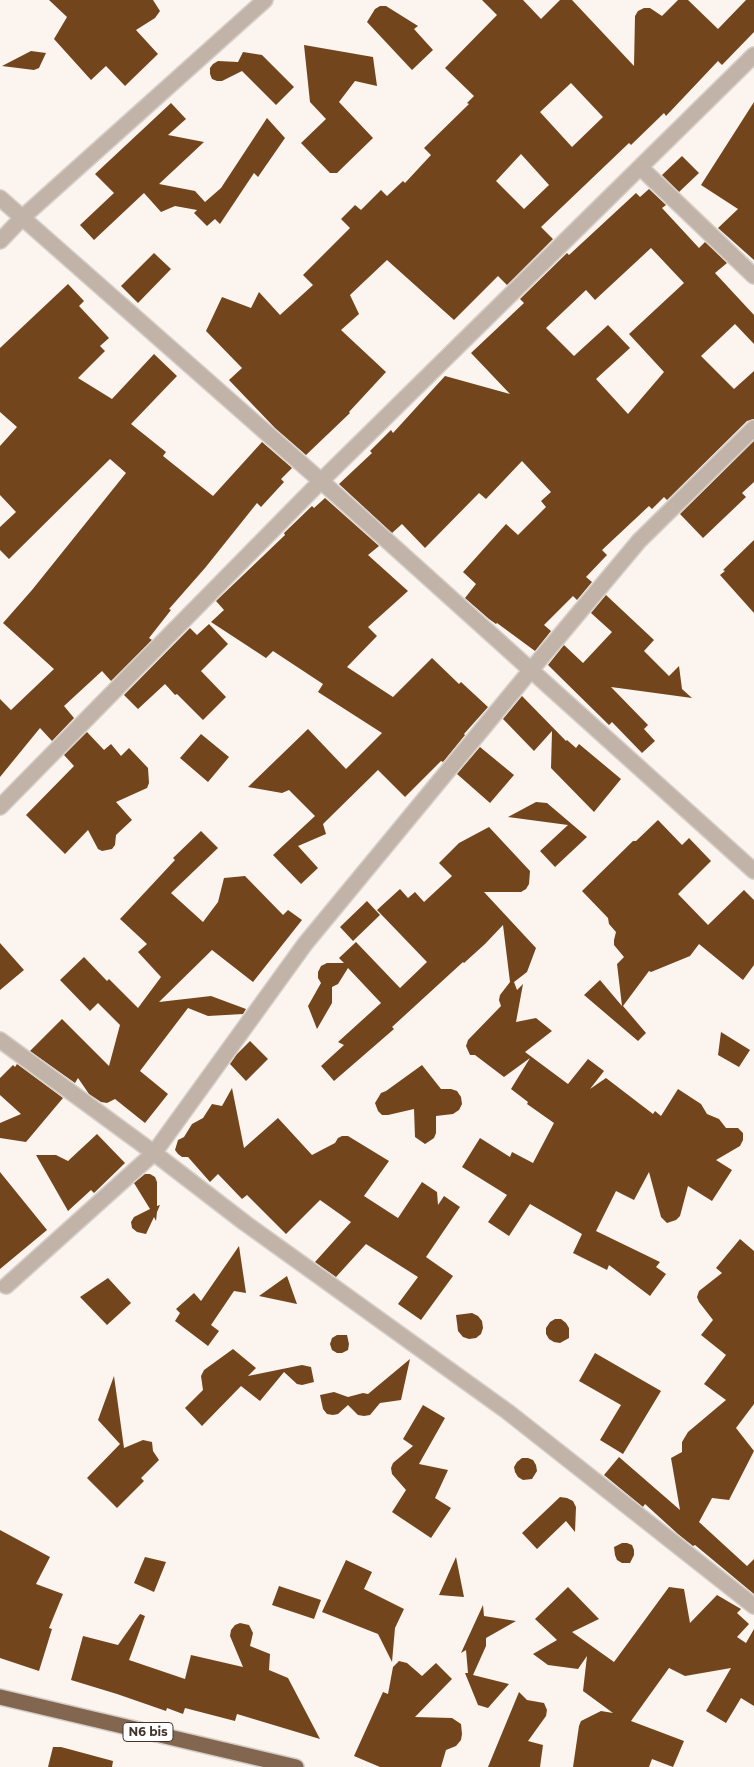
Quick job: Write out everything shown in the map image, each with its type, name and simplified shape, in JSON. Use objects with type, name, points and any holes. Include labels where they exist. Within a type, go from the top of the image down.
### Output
[{"type":"highway","name":"N6 bis","points":[[0,1697],[296,1767]]},
{"type":"street","points":[[0,241],[23,217],[265,0]]},
{"type":"street","points":[[0,807],[321,481],[754,55]]},
{"type":"street","points":[[641,168],[754,276]]},
{"type":"street","points":[[0,198],[321,481],[754,870]]},
{"type":"street","points":[[6,1286],[154,1153],[305,944],[531,670],[640,541],[754,428]]},
{"type":"street","points":[[0,1040],[154,1153],[245,1223],[508,1412],[754,1606]]},
{"type":"building","points":[[49,0],[153,0],[160,11],[155,18],[136,30],[158,54],[125,86],[106,66],[91,80],[54,39],[67,17]]},
{"type":"building","points":[[482,0],[523,0],[541,19],[560,0],[572,0],[634,66],[635,16],[638,11],[644,8],[650,8],[662,16],[678,0],[688,0],[718,29],[746,0],[754,0],[754,32],[722,65],[718,61],[666,116],[664,113],[631,145],[629,143],[541,227],[553,239],[507,285],[498,276],[454,320],[387,260],[350,295],[359,314],[341,330],[386,372],[350,413],[306,455],[275,428],[229,380],[242,368],[206,331],[222,297],[251,308],[259,292],[280,315],[313,285],[303,275],[350,228],[341,219],[355,205],[361,210],[381,190],[387,196],[403,181],[405,183],[431,155],[424,148],[469,104],[467,103],[474,96],[445,68],[497,15]],"holes":[[[571,83],[603,117],[572,147],[540,112]],[[521,154],[549,185],[524,209],[496,181]]]},
{"type":"building","points":[[380,6],[386,6],[418,26],[414,29],[433,50],[412,70],[367,22],[375,9]]},
{"type":"building","points":[[304,45],[373,57],[377,86],[355,81],[339,102],[373,138],[337,173],[330,173],[301,143],[326,119],[310,102]]},
{"type":"building","points":[[31,51],[46,53],[39,68],[34,70],[2,66]]},
{"type":"building","points":[[243,52],[262,55],[294,87],[276,105],[242,71],[222,81],[212,79],[210,68],[213,64],[218,61],[238,62]]},
{"type":"building","points":[[754,102],[754,260],[718,228],[738,209],[701,185]]},
{"type":"building","points":[[171,103],[186,119],[168,135],[204,142],[159,184],[195,191],[205,202],[221,188],[267,118],[285,138],[258,177],[254,173],[220,224],[215,219],[207,226],[194,213],[197,210],[175,206],[161,212],[144,193],[94,240],[80,225],[114,193],[95,174]]},
{"type":"building","points":[[682,156],[699,173],[679,192],[662,175]]},
{"type":"building","points":[[649,189],[666,205],[662,208],[699,248],[705,242],[727,263],[715,273],[754,315],[754,344],[735,324],[701,356],[734,389],[754,371],[754,419],[747,421],[667,500],[664,497],[652,509],[649,506],[602,550],[607,555],[586,577],[592,582],[577,600],[573,596],[544,625],[551,631],[535,651],[489,619],[465,598],[476,584],[463,572],[506,524],[518,535],[546,507],[541,501],[551,492],[522,461],[486,499],[479,493],[425,548],[402,524],[392,533],[339,484],[372,453],[370,451],[391,430],[393,433],[445,376],[510,394],[471,353],[524,303],[520,299],[567,253],[569,255],[636,193],[640,197]],"holes":[[[651,248],[684,283],[629,334],[664,372],[628,414],[596,379],[630,348],[608,325],[574,356],[546,328],[586,290],[595,300]]]},
{"type":"building","points":[[154,253],[171,269],[138,303],[121,286]]},
{"type":"building","points":[[68,284],[84,301],[79,306],[109,338],[100,346],[105,351],[78,378],[112,399],[154,354],[177,376],[131,424],[166,452],[163,456],[213,496],[262,442],[292,468],[281,479],[284,482],[261,507],[257,503],[205,568],[169,609],[171,610],[149,638],[152,640],[111,681],[102,671],[64,706],[74,718],[52,741],[40,728],[0,777],[0,699],[11,710],[54,669],[3,623],[32,590],[126,473],[110,459],[9,559],[0,550],[0,527],[16,512],[0,495],[0,446],[17,427],[0,412],[0,348]]},
{"type":"building","points":[[754,441],[754,482],[742,493],[746,497],[703,538],[680,514]]},
{"type":"building","points":[[325,498],[379,546],[368,555],[408,591],[368,627],[377,636],[347,667],[393,697],[432,658],[459,684],[461,682],[488,707],[443,762],[441,761],[405,797],[378,770],[323,824],[326,834],[298,846],[318,868],[301,884],[273,855],[315,816],[289,790],[282,793],[248,787],[308,729],[346,769],[382,733],[318,692],[323,684],[273,651],[266,658],[211,622],[224,610],[216,601],[285,535],[284,533],[312,506],[314,508]]},
{"type":"building","points":[[754,540],[754,613],[720,575]]},
{"type":"building","points":[[606,595],[654,640],[644,651],[669,676],[679,666],[682,689],[692,698],[611,687],[648,725],[644,729],[655,741],[642,753],[612,722],[609,725],[548,665],[564,645],[583,663],[612,632],[591,613]]},
{"type":"building","points":[[209,624],[228,644],[201,671],[226,697],[203,720],[165,684],[138,709],[124,695],[190,628],[197,635]]},
{"type":"building","points":[[522,696],[566,741],[576,748],[579,744],[621,779],[594,812],[551,768],[552,731],[534,751],[503,719]]},
{"type":"building","points":[[87,732],[104,750],[111,744],[121,756],[129,748],[148,768],[149,783],[147,788],[116,802],[132,820],[116,835],[115,845],[112,849],[102,851],[98,849],[88,830],[65,854],[26,815],[74,766],[64,755]]},
{"type":"building","points":[[201,734],[229,757],[208,782],[180,758]]},
{"type":"building","points":[[480,747],[514,775],[490,803],[457,774]]},
{"type":"building","points":[[536,802],[547,803],[587,837],[555,867],[540,851],[568,825],[508,817]]},
{"type":"building","points":[[658,820],[682,845],[689,838],[711,861],[678,894],[708,925],[744,890],[754,900],[754,965],[743,980],[699,944],[690,956],[651,972],[649,971],[623,1006],[646,1033],[638,1041],[584,995],[600,980],[622,1006],[617,964],[624,957],[614,945],[616,932],[609,924],[608,918],[582,891],[633,841],[636,841]]},
{"type":"building","points":[[489,827],[530,871],[529,884],[521,892],[484,892],[536,948],[527,972],[514,982],[517,990],[523,984],[516,1022],[536,1018],[552,1031],[525,1052],[568,1084],[588,1059],[604,1071],[590,1089],[606,1078],[653,1114],[655,1111],[661,1116],[678,1089],[701,1104],[707,1114],[719,1119],[726,1128],[738,1128],[743,1133],[743,1140],[740,1146],[716,1160],[732,1170],[712,1201],[688,1186],[680,1216],[676,1220],[667,1223],[661,1217],[649,1172],[634,1200],[616,1191],[596,1231],[660,1262],[656,1267],[666,1274],[650,1296],[609,1265],[607,1270],[573,1253],[582,1234],[530,1204],[509,1236],[488,1222],[507,1195],[462,1167],[480,1138],[510,1157],[512,1152],[533,1163],[554,1123],[527,1104],[528,1102],[511,1089],[530,1058],[504,1077],[475,1055],[470,1055],[466,1046],[468,1040],[501,1006],[500,995],[510,982],[503,925],[485,944],[392,1027],[394,1029],[334,1081],[321,1066],[344,1045],[338,1042],[381,1003],[348,968],[338,984],[332,987],[332,1003],[317,1029],[308,1006],[321,983],[318,978],[318,972],[321,966],[327,963],[344,963],[339,958],[356,942],[400,988],[427,962],[377,910],[400,889],[408,898],[415,892],[424,902],[452,876],[439,863],[459,843]]},
{"type":"building","points":[[201,831],[218,848],[171,893],[203,922],[218,902],[224,878],[245,876],[283,915],[288,910],[302,920],[253,982],[212,950],[159,1002],[211,996],[246,1009],[243,1014],[208,1016],[188,1008],[140,1071],[168,1094],[145,1123],[115,1099],[107,1103],[101,1102],[89,1094],[78,1078],[75,1083],[30,1051],[62,1019],[109,1066],[120,1025],[98,1003],[90,1011],[60,980],[84,957],[107,981],[109,979],[138,1008],[161,977],[138,952],[147,944],[120,919],[175,860],[173,858]]},
{"type":"building","points":[[367,901],[380,915],[353,941],[340,927]]},
{"type":"building","points":[[0,943],[24,970],[0,990]]},
{"type":"building","points":[[721,1032],[750,1050],[739,1067],[718,1055]]},
{"type":"building","points":[[250,1041],[268,1059],[246,1081],[230,1064]]},
{"type":"building","points":[[17,1064],[63,1098],[26,1142],[0,1138],[0,1123],[21,1114],[0,1095],[0,1078],[13,1065],[15,1067]]},
{"type":"building","points":[[422,1065],[441,1089],[457,1091],[461,1097],[462,1104],[459,1110],[453,1114],[436,1116],[436,1133],[434,1138],[425,1144],[415,1137],[414,1109],[382,1115],[375,1103],[381,1093]]},
{"type":"building","points":[[232,1088],[244,1148],[278,1118],[312,1155],[335,1143],[338,1138],[348,1136],[389,1161],[364,1196],[398,1218],[422,1182],[437,1192],[438,1205],[444,1196],[460,1207],[426,1257],[453,1276],[421,1320],[398,1304],[418,1277],[366,1244],[336,1277],[315,1262],[351,1222],[320,1200],[286,1234],[247,1195],[242,1199],[218,1174],[210,1182],[188,1157],[182,1157],[178,1154],[175,1150],[178,1140],[184,1137],[192,1124],[203,1118],[212,1104],[222,1106]]},
{"type":"building","points":[[97,1134],[125,1163],[94,1193],[91,1190],[68,1211],[36,1155],[56,1155],[68,1161]]},
{"type":"building","points":[[0,1172],[47,1230],[0,1269]]},
{"type":"building","points":[[145,1174],[155,1177],[157,1182],[157,1206],[160,1205],[156,1221],[154,1217],[146,1234],[137,1232],[132,1228],[131,1222],[134,1217],[150,1209],[134,1183]]},
{"type":"building","points":[[740,1239],[754,1251],[754,1404],[736,1428],[754,1451],[729,1500],[712,1498],[699,1522],[747,1566],[754,1559],[754,1594],[695,1545],[693,1546],[678,1534],[645,1504],[643,1507],[604,1475],[619,1457],[680,1510],[671,1458],[682,1452],[682,1442],[688,1432],[726,1400],[704,1384],[726,1355],[701,1335],[713,1320],[697,1297],[699,1291],[722,1273],[716,1268]]},
{"type":"building","points":[[239,1246],[246,1293],[234,1291],[211,1325],[219,1331],[208,1346],[175,1321],[180,1313],[176,1309],[194,1293],[201,1301]]},
{"type":"building","points":[[287,1276],[297,1304],[259,1296]]},
{"type":"building","points":[[108,1278],[131,1303],[107,1325],[80,1297]]},
{"type":"building","points":[[472,1313],[482,1321],[483,1328],[481,1334],[476,1338],[469,1339],[463,1337],[458,1331],[456,1315]]},
{"type":"building","points":[[555,1319],[561,1319],[569,1328],[569,1338],[560,1343],[549,1339],[546,1334],[546,1328]]},
{"type":"building","points":[[337,1335],[347,1335],[348,1350],[342,1353],[332,1350],[330,1344],[332,1338]]},
{"type":"building","points":[[233,1349],[256,1368],[248,1376],[302,1365],[311,1367],[314,1382],[302,1385],[297,1384],[284,1372],[260,1401],[241,1386],[202,1426],[185,1408],[203,1390],[201,1376],[204,1370]]},
{"type":"building","points":[[595,1353],[661,1391],[623,1454],[600,1440],[621,1405],[579,1381]]},
{"type":"building","points":[[410,1359],[401,1400],[380,1403],[370,1415],[364,1416],[358,1415],[348,1405],[338,1414],[333,1415],[327,1414],[323,1409],[320,1395],[334,1392],[348,1397],[363,1393],[368,1394]]},
{"type":"building","points":[[114,1376],[124,1448],[143,1440],[152,1442],[153,1451],[159,1460],[141,1478],[144,1481],[117,1508],[87,1478],[120,1444],[98,1420]]},
{"type":"building","points":[[423,1405],[445,1418],[419,1464],[448,1470],[435,1498],[451,1508],[431,1538],[392,1512],[406,1490],[392,1474],[391,1468],[393,1463],[413,1446],[403,1439]]},
{"type":"building","points":[[522,1458],[533,1460],[536,1465],[537,1471],[532,1479],[523,1480],[515,1472],[514,1467]]},
{"type":"building","points":[[560,1497],[573,1501],[576,1507],[575,1532],[566,1521],[537,1549],[522,1533]]},
{"type":"building","points":[[0,1530],[50,1557],[36,1584],[63,1594],[49,1628],[52,1629],[39,1671],[0,1658]]},
{"type":"building","points":[[622,1543],[632,1545],[634,1550],[630,1563],[622,1563],[617,1560],[615,1555],[614,1547]]},
{"type":"building","points":[[145,1557],[166,1562],[154,1592],[134,1583]]},
{"type":"building","points":[[456,1557],[464,1597],[439,1595]]},
{"type":"building","points":[[346,1560],[372,1572],[364,1589],[404,1609],[395,1628],[392,1662],[378,1634],[322,1612]]},
{"type":"building","points":[[279,1586],[321,1600],[314,1619],[272,1605]]},
{"type":"building","points":[[568,1587],[599,1619],[572,1632],[614,1662],[669,1587],[684,1589],[690,1623],[717,1595],[741,1609],[737,1613],[749,1624],[737,1637],[746,1643],[754,1629],[754,1706],[741,1698],[726,1723],[706,1711],[731,1668],[685,1676],[669,1668],[631,1721],[684,1741],[673,1767],[652,1759],[649,1767],[573,1767],[581,1721],[601,1711],[613,1713],[583,1691],[587,1656],[578,1669],[548,1665],[533,1654],[557,1640],[535,1619]]},
{"type":"building","points":[[483,1605],[484,1616],[516,1621],[486,1638],[486,1646],[473,1675],[509,1684],[488,1708],[478,1705],[465,1673],[468,1673],[466,1650],[461,1653]]},
{"type":"building","points":[[140,1614],[145,1616],[129,1660],[185,1679],[191,1655],[243,1667],[230,1636],[231,1630],[235,1625],[240,1623],[249,1625],[253,1633],[250,1646],[270,1654],[269,1670],[288,1678],[320,1739],[237,1714],[235,1721],[185,1708],[183,1714],[167,1708],[166,1711],[71,1680],[83,1636],[118,1645]]},
{"type":"building","points":[[399,1661],[407,1663],[422,1676],[436,1663],[452,1679],[415,1717],[452,1718],[461,1724],[461,1740],[456,1746],[446,1750],[441,1767],[380,1767],[354,1756],[383,1692],[388,1694],[393,1667]]},
{"type":"building","points":[[519,1692],[527,1700],[544,1703],[547,1710],[546,1716],[528,1741],[543,1745],[540,1767],[488,1767]]},
{"type":"building","points":[[53,1747],[61,1747],[113,1761],[112,1767],[48,1767]]}]
